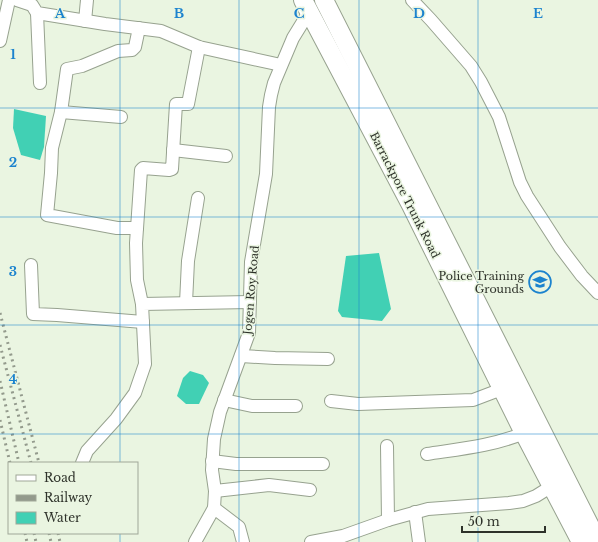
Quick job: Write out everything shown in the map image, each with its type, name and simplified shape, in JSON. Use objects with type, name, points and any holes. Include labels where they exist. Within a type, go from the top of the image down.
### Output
[{"type":"main road","name":"Barrackpore Trunk Road","points":[[324,0],[598,542]]},
{"type":"main road","name":"Barrackpore Trunk Road","points":[[306,6],[412,205],[524,433],[581,542]]},
{"type":"street","points":[[0,41],[9,0]]},
{"type":"street","points":[[18,0],[32,5],[37,13],[40,83]]},
{"type":"street","points":[[85,21],[87,0]]},
{"type":"street","points":[[412,0],[471,66],[499,116],[520,182],[527,196],[560,247],[582,276],[598,293]]},
{"type":"street","name":"Jogen Roy Road","points":[[195,542],[214,508],[215,491],[212,461],[214,439],[220,412],[249,333],[251,262],[267,164],[269,108],[274,82],[306,6]]},
{"type":"street","points":[[37,13],[161,31],[199,47],[281,65]]},
{"type":"street","points":[[136,228],[117,228],[47,215],[52,148],[61,112],[67,69],[82,66],[118,51],[132,50],[135,47],[139,28]]},
{"type":"street","points":[[82,462],[87,451],[116,419],[135,393],[145,364],[142,304],[137,280],[136,228],[141,170],[143,168],[171,170],[176,104],[188,104],[199,47]]},
{"type":"street","points":[[61,112],[121,116]]},
{"type":"street","points":[[173,150],[226,156]]},
{"type":"street","points":[[186,303],[188,261],[198,198]]},
{"type":"street","points":[[31,265],[33,314],[98,317],[143,322]]},
{"type":"street","points":[[142,304],[250,302]]},
{"type":"street","points":[[241,356],[328,360]]},
{"type":"street","points":[[331,401],[358,404],[473,400],[502,389]]},
{"type":"street","points":[[224,400],[252,406],[296,406]]},
{"type":"street","points":[[427,454],[505,441],[524,433]]},
{"type":"street","points":[[387,446],[388,520]]},
{"type":"street","points":[[212,461],[236,464],[323,464]]},
{"type":"street","points":[[215,491],[269,485],[310,490]]},
{"type":"street","points":[[311,542],[343,536],[388,520],[428,509],[509,503],[536,496],[552,486]]},
{"type":"street","points":[[214,508],[239,526],[243,542]]},
{"type":"street","points":[[415,512],[419,542]]},
{"type":"water","points":[[14,109],[46,116],[44,147],[40,160],[21,155],[13,128]]},
{"type":"water","points":[[379,253],[391,309],[382,321],[342,317],[338,311],[346,256]]},
{"type":"water","points":[[190,371],[203,375],[209,383],[199,404],[186,404],[177,396],[183,378]]},
{"type":"railway","points":[[0,313],[39,462]]},
{"type":"railway","points":[[0,345],[31,462]]},
{"type":"railway","points":[[0,381],[19,462]]},
{"type":"railway","points":[[0,420],[10,462]]},
{"type":"railway","points":[[25,534],[27,542]]},
{"type":"railway","points":[[34,534],[36,542]]},
{"type":"railway","points":[[49,534],[51,542]]},
{"type":"railway","points":[[58,534],[60,542]]},
{"type":"place","name":"Police Training Grounds","points":[[540,282]]}]
